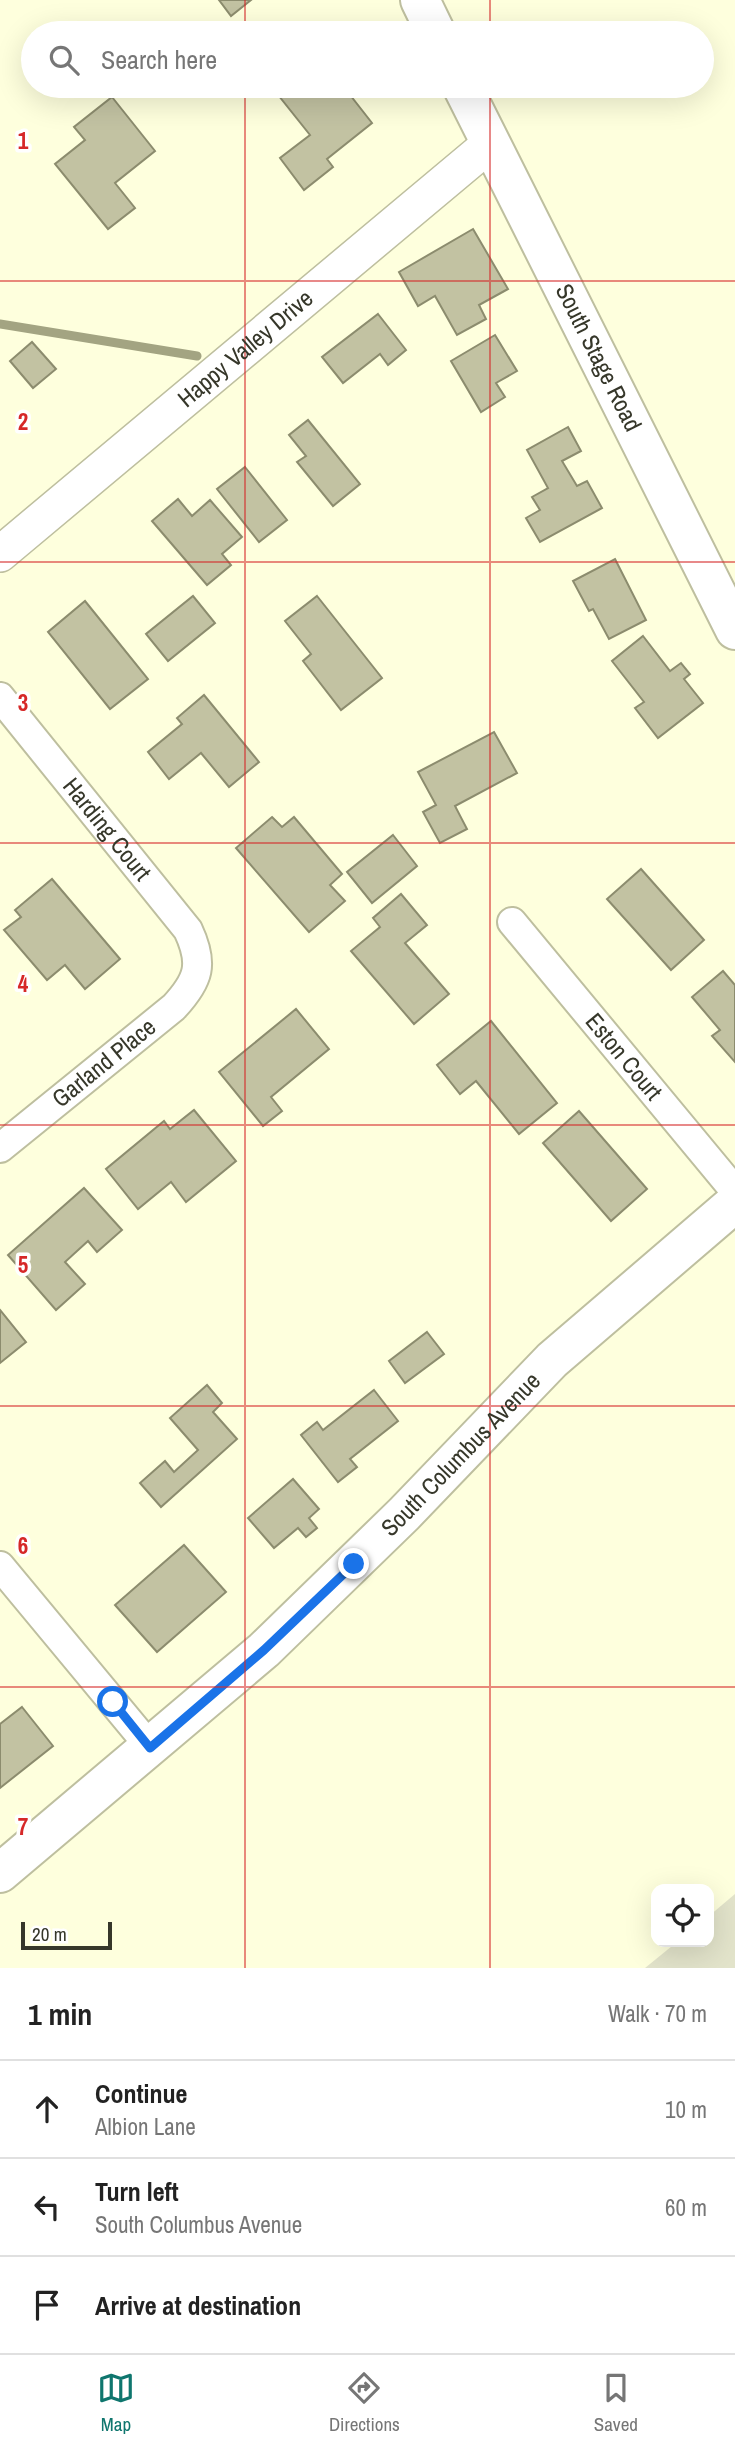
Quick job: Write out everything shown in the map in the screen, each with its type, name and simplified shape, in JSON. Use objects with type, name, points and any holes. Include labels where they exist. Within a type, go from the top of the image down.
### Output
[{"type":"main road","points":[[420,0],[430,21]]},
{"type":"main road","name":"South Stage Road","points":[[468,98],[735,630]]},
{"type":"main road","name":"South Columbus Avenue","points":[[0,1873],[150,1748],[291,1625],[552,1360],[735,1203]]},
{"type":"street","name":"Happy Valley Drive","points":[[0,554],[491,143]]},
{"type":"street","name":"Harding Court","points":[[0,697],[188,930],[198,951],[198,970]]},
{"type":"street","name":"Eston Court","points":[[512,922],[735,1191]]},
{"type":"street","name":"Garland Place","points":[[0,1148],[174,1007],[190,990],[198,970]]},
{"type":"street","points":[[0,1566],[150,1748]]},
{"type":"green space","points":[[735,1894],[735,1968],[645,1968],[671,1947],[714,1947],[714,1912]]},
{"type":"building","points":[[219,0],[251,0],[231,16]]},
{"type":"building","points":[[113,98],[155,151],[115,183],[135,208],[108,229],[55,164],[85,140],[74,127]]},
{"type":"building","points":[[281,98],[352,98],[372,123],[327,159],[333,167],[304,190],[280,158],[310,135]]},
{"type":"building","points":[[473,229],[508,289],[479,305],[486,319],[457,335],[435,296],[418,306],[399,272]]},
{"type":"building","points":[[378,314],[406,350],[388,365],[380,354],[343,383],[322,357]]},
{"type":"building","points":[[495,335],[517,371],[496,383],[505,397],[481,412],[451,361]]},
{"type":"building","points":[[32,342],[56,369],[33,388],[10,361]]},
{"type":"building","points":[[308,420],[360,484],[333,506],[297,462],[306,456],[289,435]]},
{"type":"building","points":[[568,427],[581,451],[562,461],[577,486],[587,481],[602,508],[540,542],[526,518],[540,510],[532,497],[548,488],[527,450]]},
{"type":"building","points":[[245,467],[287,520],[259,542],[217,489]]},
{"type":"building","points":[[178,499],[192,516],[210,500],[242,537],[222,554],[231,565],[207,585],[152,521]]},
{"type":"building","points":[[615,559],[646,620],[609,639],[593,609],[589,611],[573,581]]},
{"type":"building","points":[[193,596],[215,623],[168,661],[146,634]]},
{"type":"building","points":[[317,596],[382,678],[341,710],[303,661],[311,654],[285,621]]},
{"type":"building","points":[[85,601],[148,679],[110,709],[48,632]]},
{"type":"building","points":[[643,636],[670,671],[681,663],[690,674],[684,679],[703,703],[658,738],[635,708],[644,702],[612,661]]},
{"type":"building","points":[[204,695],[259,762],[229,787],[201,753],[169,779],[148,752],[182,724],[177,718]]},
{"type":"building","points":[[494,732],[517,773],[455,806],[467,829],[440,843],[423,812],[436,805],[418,772]]},
{"type":"building","points":[[272,817],[282,827],[294,817],[342,874],[330,885],[345,901],[309,932],[236,848]]},
{"type":"building","points":[[393,835],[417,866],[372,903],[347,872]]},
{"type":"building","points":[[641,869],[704,940],[671,970],[607,899]]},
{"type":"building","points":[[52,879],[120,959],[85,989],[65,965],[47,980],[4,930],[21,917],[15,910]]},
{"type":"building","points":[[401,894],[427,925],[405,943],[449,994],[414,1024],[351,951],[380,927],[373,918]]},
{"type":"building","points":[[723,971],[735,985],[735,1062],[712,1036],[720,1030],[692,997]]},
{"type":"building","points":[[296,1009],[329,1049],[271,1097],[282,1111],[263,1126],[219,1072]]},
{"type":"building","points":[[491,1021],[557,1103],[519,1134],[476,1081],[460,1094],[437,1065]]},
{"type":"building","points":[[194,1110],[236,1161],[186,1202],[171,1182],[138,1209],[106,1169],[164,1121],[170,1129]]},
{"type":"building","points":[[579,1111],[647,1189],[611,1221],[543,1143]]},
{"type":"building","points":[[84,1188],[122,1230],[97,1252],[88,1241],[65,1262],[85,1284],[56,1310],[8,1255]]},
{"type":"building","points":[[0,1310],[26,1342],[0,1363]]},
{"type":"building","points":[[427,1332],[444,1354],[405,1383],[389,1361]]},
{"type":"building","points":[[207,1385],[222,1403],[213,1412],[237,1439],[161,1507],[140,1483],[165,1461],[174,1472],[198,1450],[170,1418]]},
{"type":"building","points":[[374,1390],[398,1421],[350,1459],[357,1467],[338,1482],[301,1435],[317,1422],[323,1430]]},
{"type":"building","points":[[293,1479],[319,1509],[309,1518],[317,1528],[306,1537],[298,1528],[274,1548],[248,1518]]},
{"type":"building","points":[[184,1545],[226,1592],[157,1652],[115,1605]]},
{"type":"building","points":[[22,1707],[53,1746],[0,1788],[0,1724]]},
{"type":"waterway","points":[[0,324],[197,356]]},
{"type":"route","points":[[113,1702],[150,1748],[264,1650],[354,1564]]}]
